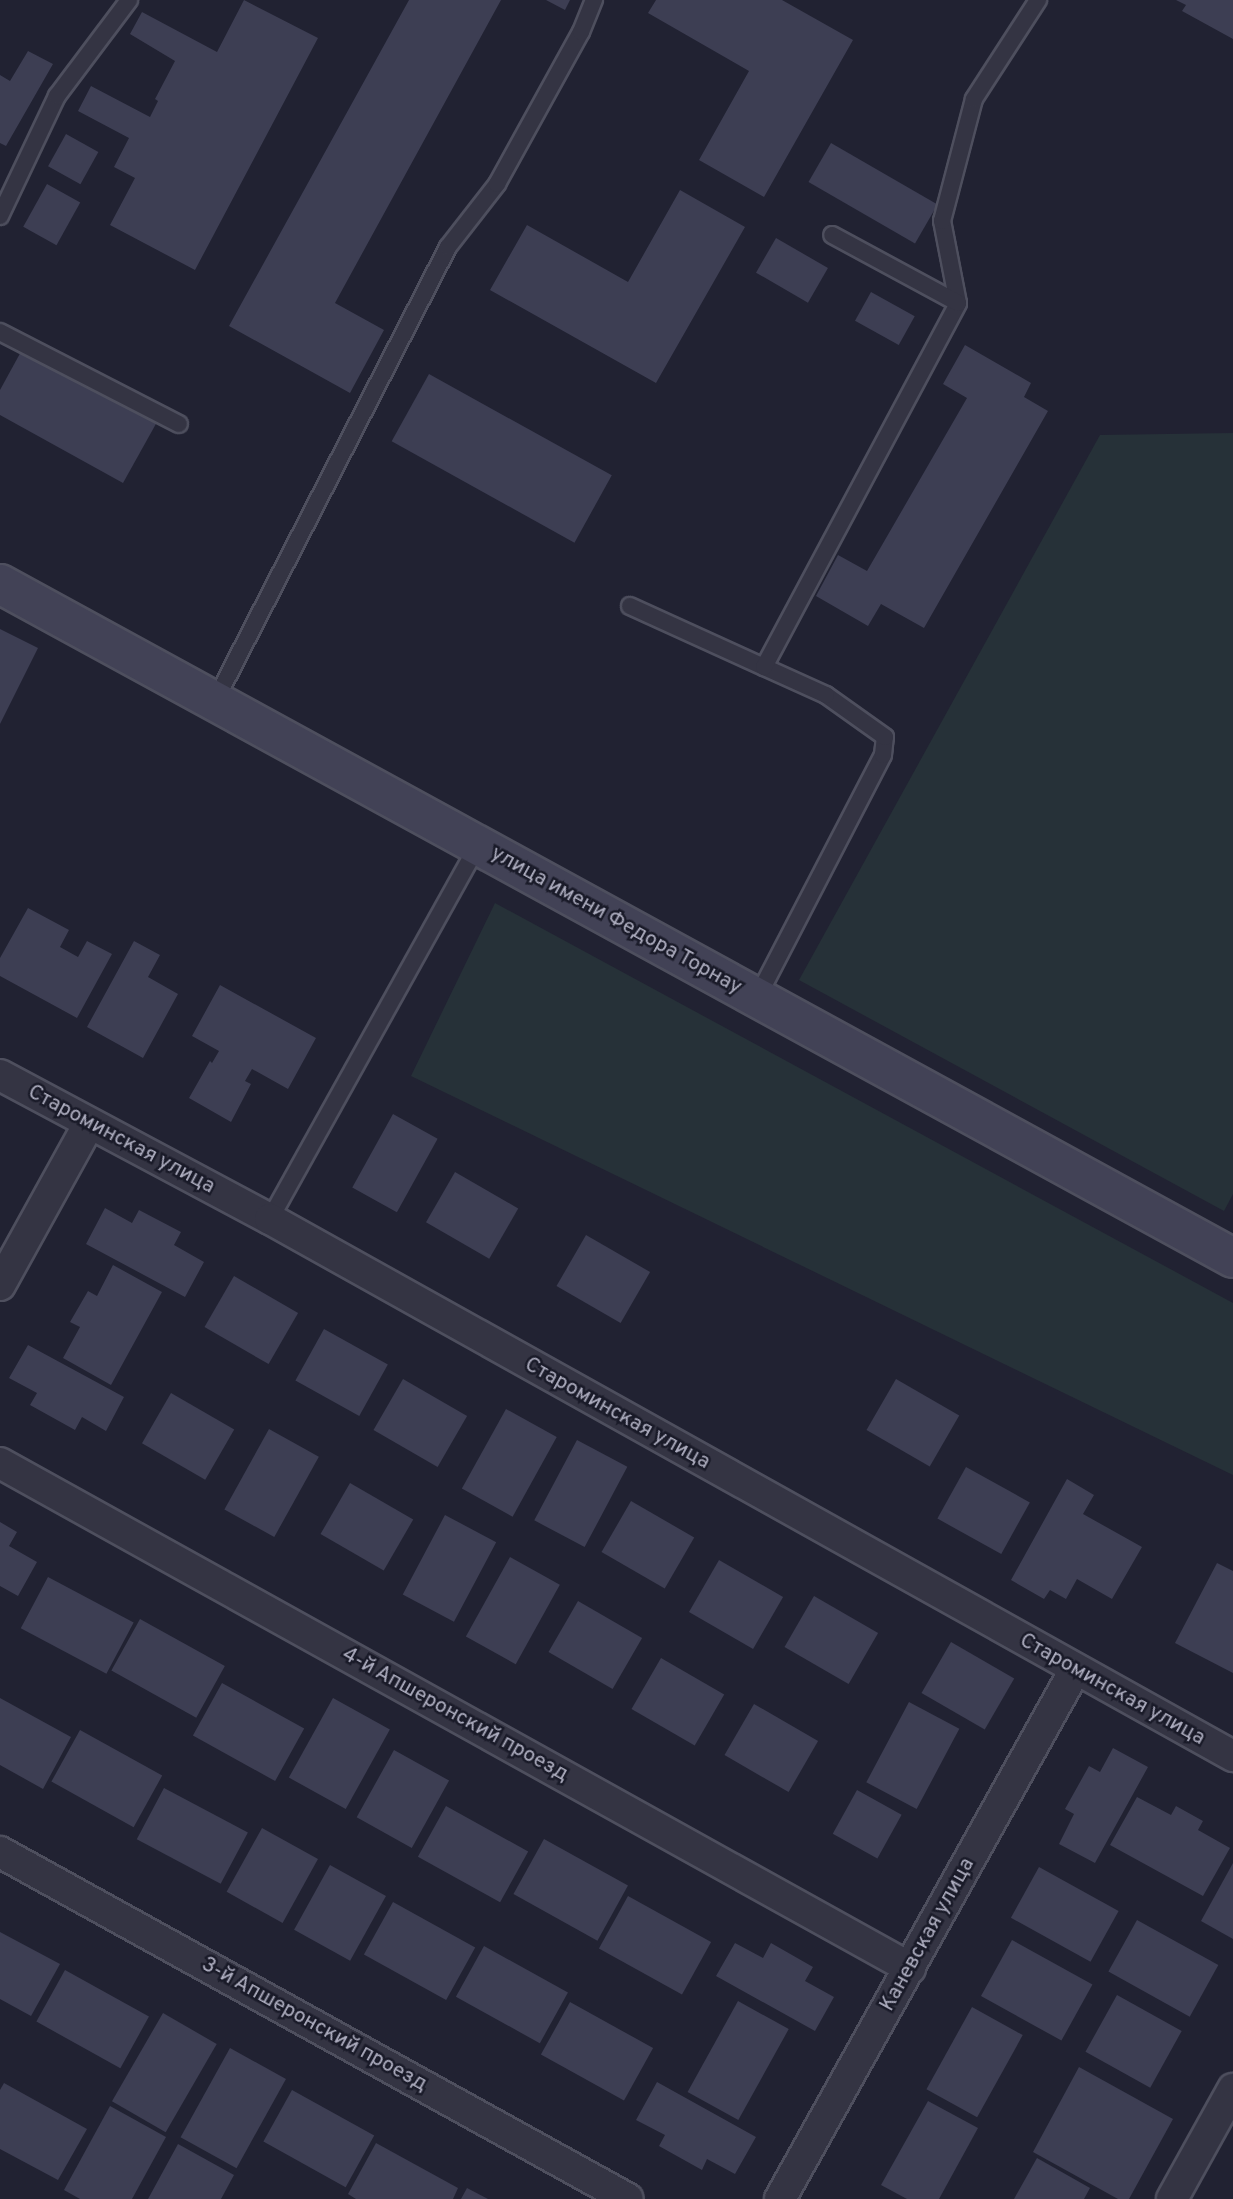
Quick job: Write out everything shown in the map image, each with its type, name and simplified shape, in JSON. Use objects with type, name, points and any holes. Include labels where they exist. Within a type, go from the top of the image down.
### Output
[{"type":"street","name":"улица имени Федора Торнау","points":[[0,584],[1233,1258]]},
{"type":"street","name":"Староминская улица","points":[[0,1074],[270,1219],[1074,1670],[1233,1756]]},
{"type":"street","points":[[0,1285],[89,1124]]},
{"type":"street","name":"4-й Апшеронский проезд","points":[[0,1463],[910,1968]]},
{"type":"street","name":"Каневская улица","points":[[780,2199],[1074,1670]]},
{"type":"street","name":"3-й Апшеронский проезд","points":[[0,1852],[628,2199]]},
{"type":"street","points":[[1172,2199],[1233,2089]]},
{"type":"lane","points":[[0,216],[57,96],[129,0]]},
{"type":"lane","points":[[215,701],[447,247],[497,184],[581,32],[594,0]]},
{"type":"lane","points":[[764,667],[958,303],[943,220],[974,99],[1038,0]]},
{"type":"lane","points":[[832,235],[958,303]]},
{"type":"lane","points":[[0,332],[179,425]]},
{"type":"lane","points":[[630,606],[826,695],[885,737],[883,755],[757,998]]},
{"type":"lane","points":[[270,1219],[478,846]]},
{"type":"shaded area","points":[[1233,433],[1233,1194],[1224,1211],[799,980],[1100,435]]},
{"type":"shaded area","points":[[495,903],[1233,1303],[1233,1475],[411,1076]]},
{"type":"building","points":[[244,0],[318,38],[195,270],[110,225],[135,178],[114,167],[129,138],[78,111],[91,86],[150,117],[158,101],[155,99],[175,61],[130,34],[142,12],[217,52]]},
{"type":"building","points":[[409,0],[501,0],[335,303],[384,330],[350,393],[229,326]]},
{"type":"building","points":[[546,0],[570,0],[565,10]]},
{"type":"building","points":[[656,0],[782,0],[853,40],[764,197],[699,160],[749,71],[648,13]]},
{"type":"building","points":[[1176,0],[1233,0],[1233,39],[1182,11],[1186,5]]},
{"type":"building","points":[[28,51],[53,64],[6,146],[0,143],[0,75],[10,81]]},
{"type":"building","points":[[66,134],[98,152],[80,184],[48,166]]},
{"type":"building","points":[[831,143],[938,204],[915,243],[808,182]]},
{"type":"building","points":[[47,184],[80,202],[56,245],[23,227]]},
{"type":"building","points":[[680,190],[745,227],[656,383],[490,290],[527,225],[628,282]]},
{"type":"building","points":[[776,238],[828,268],[808,303],[756,273]]},
{"type":"building","points":[[871,292],[915,316],[899,345],[855,321]]},
{"type":"building","points":[[965,345],[1031,383],[1024,397],[1048,411],[924,628],[881,604],[868,626],[816,596],[838,555],[867,571],[967,398],[943,384]]},
{"type":"building","points":[[23,348],[157,422],[123,483],[0,415],[0,390]]},
{"type":"building","points":[[429,374],[612,475],[574,543],[392,441]]},
{"type":"building","points":[[0,629],[38,648],[0,724]]},
{"type":"building","points":[[28,908],[69,930],[60,947],[78,957],[87,941],[112,954],[77,1018],[0,976],[0,958]]},
{"type":"building","points":[[134,941],[160,955],[148,977],[178,994],[143,1058],[87,1027]]},
{"type":"building","points":[[220,985],[316,1038],[288,1089],[252,1069],[245,1081],[251,1084],[231,1122],[189,1098],[210,1061],[212,1063],[219,1051],[192,1036]]},
{"type":"building","points":[[393,1114],[438,1139],[397,1212],[352,1187]]},
{"type":"building","points":[[455,1172],[518,1208],[489,1259],[426,1222]]},
{"type":"building","points":[[105,1208],[132,1223],[139,1210],[181,1232],[174,1245],[204,1262],[185,1297],[86,1244]]},
{"type":"building","points":[[586,1235],[650,1272],[621,1323],[556,1286]]},
{"type":"building","points":[[113,1265],[162,1292],[111,1385],[63,1358],[80,1327],[70,1322],[88,1291],[97,1296]]},
{"type":"building","points":[[234,1276],[298,1313],[269,1364],[204,1327]]},
{"type":"building","points":[[324,1329],[388,1364],[359,1416],[295,1381]]},
{"type":"building","points":[[28,1345],[124,1397],[106,1431],[82,1417],[75,1430],[30,1405],[37,1393],[9,1378]]},
{"type":"building","points":[[403,1379],[467,1416],[438,1467],[373,1430]]},
{"type":"building","points":[[896,1379],[959,1416],[930,1467],[866,1430]]},
{"type":"building","points":[[171,1393],[234,1430],[205,1480],[142,1443]]},
{"type":"building","points":[[506,1409],[557,1437],[513,1517],[462,1489]]},
{"type":"building","points":[[269,1429],[319,1457],[274,1537],[224,1509]]},
{"type":"building","points":[[577,1440],[627,1467],[585,1547],[534,1520]]},
{"type":"building","points":[[966,1467],[1030,1502],[1001,1554],[937,1519]]},
{"type":"building","points":[[1067,1479],[1094,1495],[1083,1514],[1142,1547],[1112,1599],[1077,1579],[1066,1599],[1050,1590],[1044,1599],[1011,1580]]},
{"type":"building","points":[[350,1483],[413,1520],[384,1571],[320,1534]]},
{"type":"building","points":[[631,1501],[694,1538],[665,1589],[602,1552]]},
{"type":"building","points":[[445,1515],[496,1542],[454,1622],[403,1594]]},
{"type":"building","points":[[0,1522],[17,1532],[9,1546],[37,1562],[18,1596],[0,1586]]},
{"type":"building","points":[[510,1557],[560,1585],[516,1664],[466,1637]]},
{"type":"building","points":[[719,1560],[783,1597],[753,1649],[689,1612]]},
{"type":"building","points":[[1217,1563],[1233,1571],[1233,1673],[1175,1643]]},
{"type":"building","points":[[48,1577],[134,1623],[106,1674],[21,1628]]},
{"type":"building","points":[[814,1596],[878,1633],[849,1684],[784,1647]]},
{"type":"building","points":[[578,1601],[642,1638],[613,1689],[548,1652]]},
{"type":"building","points":[[140,1619],[225,1666],[196,1718],[111,1671]]},
{"type":"building","points":[[951,1642],[1014,1678],[985,1730],[922,1693]]},
{"type":"building","points":[[661,1658],[724,1694],[695,1746],[632,1709]]},
{"type":"building","points":[[222,1683],[304,1729],[275,1781],[193,1735]]},
{"type":"building","points":[[0,1698],[71,1737],[43,1789],[0,1765]]},
{"type":"building","points":[[333,1698],[390,1730],[346,1809],[289,1778]]},
{"type":"building","points":[[909,1702],[959,1729],[917,1809],[866,1782]]},
{"type":"building","points":[[754,1704],[818,1741],[789,1792],[724,1755]]},
{"type":"building","points":[[80,1730],[162,1776],[134,1827],[51,1782]]},
{"type":"building","points":[[1113,1748],[1148,1767],[1095,1863],[1059,1844],[1074,1814],[1065,1809],[1089,1766],[1100,1772]]},
{"type":"building","points":[[394,1750],[449,1781],[412,1848],[357,1817]]},
{"type":"building","points":[[164,1788],[248,1833],[221,1884],[137,1839]]},
{"type":"building","points":[[857,1790],[902,1815],[877,1858],[833,1834]]},
{"type":"building","points":[[1137,1797],[1171,1815],[1176,1806],[1203,1821],[1198,1830],[1230,1848],[1203,1896],[1110,1845]]},
{"type":"building","points":[[446,1806],[528,1852],[500,1902],[418,1857]]},
{"type":"building","points":[[262,1828],[318,1859],[283,1923],[227,1892]]},
{"type":"building","points":[[544,1839],[628,1886],[597,1941],[513,1894]]},
{"type":"building","points":[[1233,1863],[1233,1939],[1201,1921]]},
{"type":"building","points":[[330,1865],[386,1896],[350,1961],[294,1930]]},
{"type":"building","points":[[1039,1867],[1119,1911],[1090,1962],[1011,1918]]},
{"type":"building","points":[[628,1896],[711,1942],[682,1995],[599,1948]]},
{"type":"building","points":[[393,1902],[475,1948],[446,2000],[364,1954]]},
{"type":"building","points":[[1137,1920],[1218,1965],[1190,2017],[1108,1972]]},
{"type":"building","points":[[0,1932],[60,1964],[31,2016],[0,1999]]},
{"type":"building","points":[[1012,1940],[1092,1985],[1061,2041],[981,1996]]},
{"type":"building","points":[[735,1943],[763,1958],[771,1943],[813,1967],[805,1981],[834,1997],[815,2031],[716,1976]]},
{"type":"building","points":[[484,1946],[568,1993],[540,2043],[456,1997]]},
{"type":"building","points":[[65,1970],[149,2017],[120,2068],[36,2022]]},
{"type":"building","points":[[1117,1995],[1182,2031],[1150,2088],[1085,2052]]},
{"type":"building","points":[[738,2001],[789,2029],[738,2120],[688,2092]]},
{"type":"building","points":[[570,2002],[653,2048],[624,2101],[541,2054]]},
{"type":"building","points":[[972,2007],[1023,2035],[977,2117],[926,2089]]},
{"type":"building","points":[[163,2013],[217,2044],[166,2132],[112,2101]]},
{"type":"building","points":[[230,2048],[286,2079],[237,2168],[181,2137]]},
{"type":"building","points":[[1079,2067],[1173,2119],[1129,2199],[1118,2199],[1033,2152]]},
{"type":"building","points":[[657,2082],[756,2137],[735,2174],[707,2159],[702,2170],[659,2146],[665,2135],[636,2120]]},
{"type":"building","points":[[4,2083],[87,2129],[58,2180],[0,2149],[0,2090]]},
{"type":"building","points":[[292,2090],[374,2136],[346,2187],[263,2142]]},
{"type":"building","points":[[928,2101],[978,2128],[939,2199],[907,2199],[881,2185]]},
{"type":"building","points":[[110,2106],[166,2137],[132,2199],[80,2199],[64,2190]]},
{"type":"building","points":[[376,2143],[458,2188],[453,2199],[356,2199],[348,2194]]},
{"type":"building","points":[[178,2144],[234,2175],[221,2199],[148,2199]]},
{"type":"building","points":[[1037,2158],[1090,2188],[1084,2199],[1014,2199]]},
{"type":"building","points":[[467,2188],[488,2199],[461,2199]]}]
